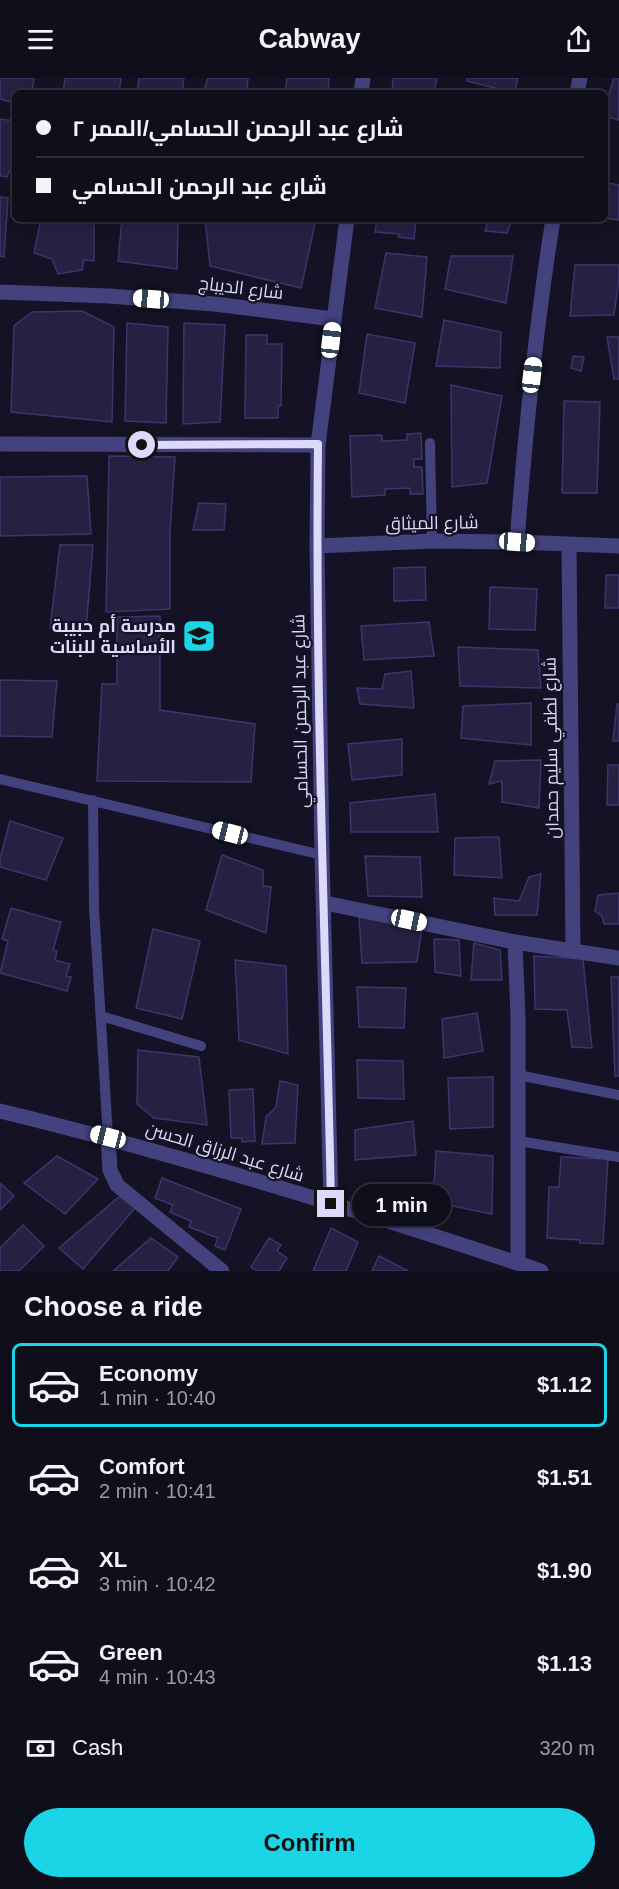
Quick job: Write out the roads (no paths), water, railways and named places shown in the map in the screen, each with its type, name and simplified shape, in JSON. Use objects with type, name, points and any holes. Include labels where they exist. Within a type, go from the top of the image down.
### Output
[{"type":"street","name":"شارع عبد الرحمن الحسامي","points":[[331,1204],[322,855],[317,546],[318,444],[346,222]]},
{"type":"street","points":[[517,542],[526,419],[553,222]]},
{"type":"street","name":"شارع الديباج","points":[[0,292],[109,296],[214,304],[333,319]]},
{"type":"street","points":[[0,444],[318,444]]},
{"type":"street","name":"شارع الميثاق","points":[[317,546],[432,541],[619,546]]},
{"type":"street","name":"شارع لطفي سليم حمدان","points":[[569,546],[573,950]]},
{"type":"street","points":[[325,903],[515,942],[619,958]]},
{"type":"street","points":[[511,1265],[518,1141],[515,942]]},
{"type":"street","name":"شارع عبد الرزاق الحسن","points":[[0,1110],[108,1137],[331,1204],[511,1265],[540,1271]]},
{"type":"street","points":[[108,1137],[110,1170],[117,1185],[222,1271]]},
{"type":"lane","points":[[430,443],[432,541]]},
{"type":"lane","points":[[0,779],[322,855]]},
{"type":"lane","points":[[93,800],[94,908],[108,1137]]},
{"type":"lane","points":[[101,1017],[201,1046]]},
{"type":"lane","points":[[518,1075],[619,1095]]},
{"type":"lane","points":[[518,1141],[619,1157]]},
{"type":"place","name":"مدرسة أم حبيبة الأساسية للبنات","points":[[199,636]]}]
